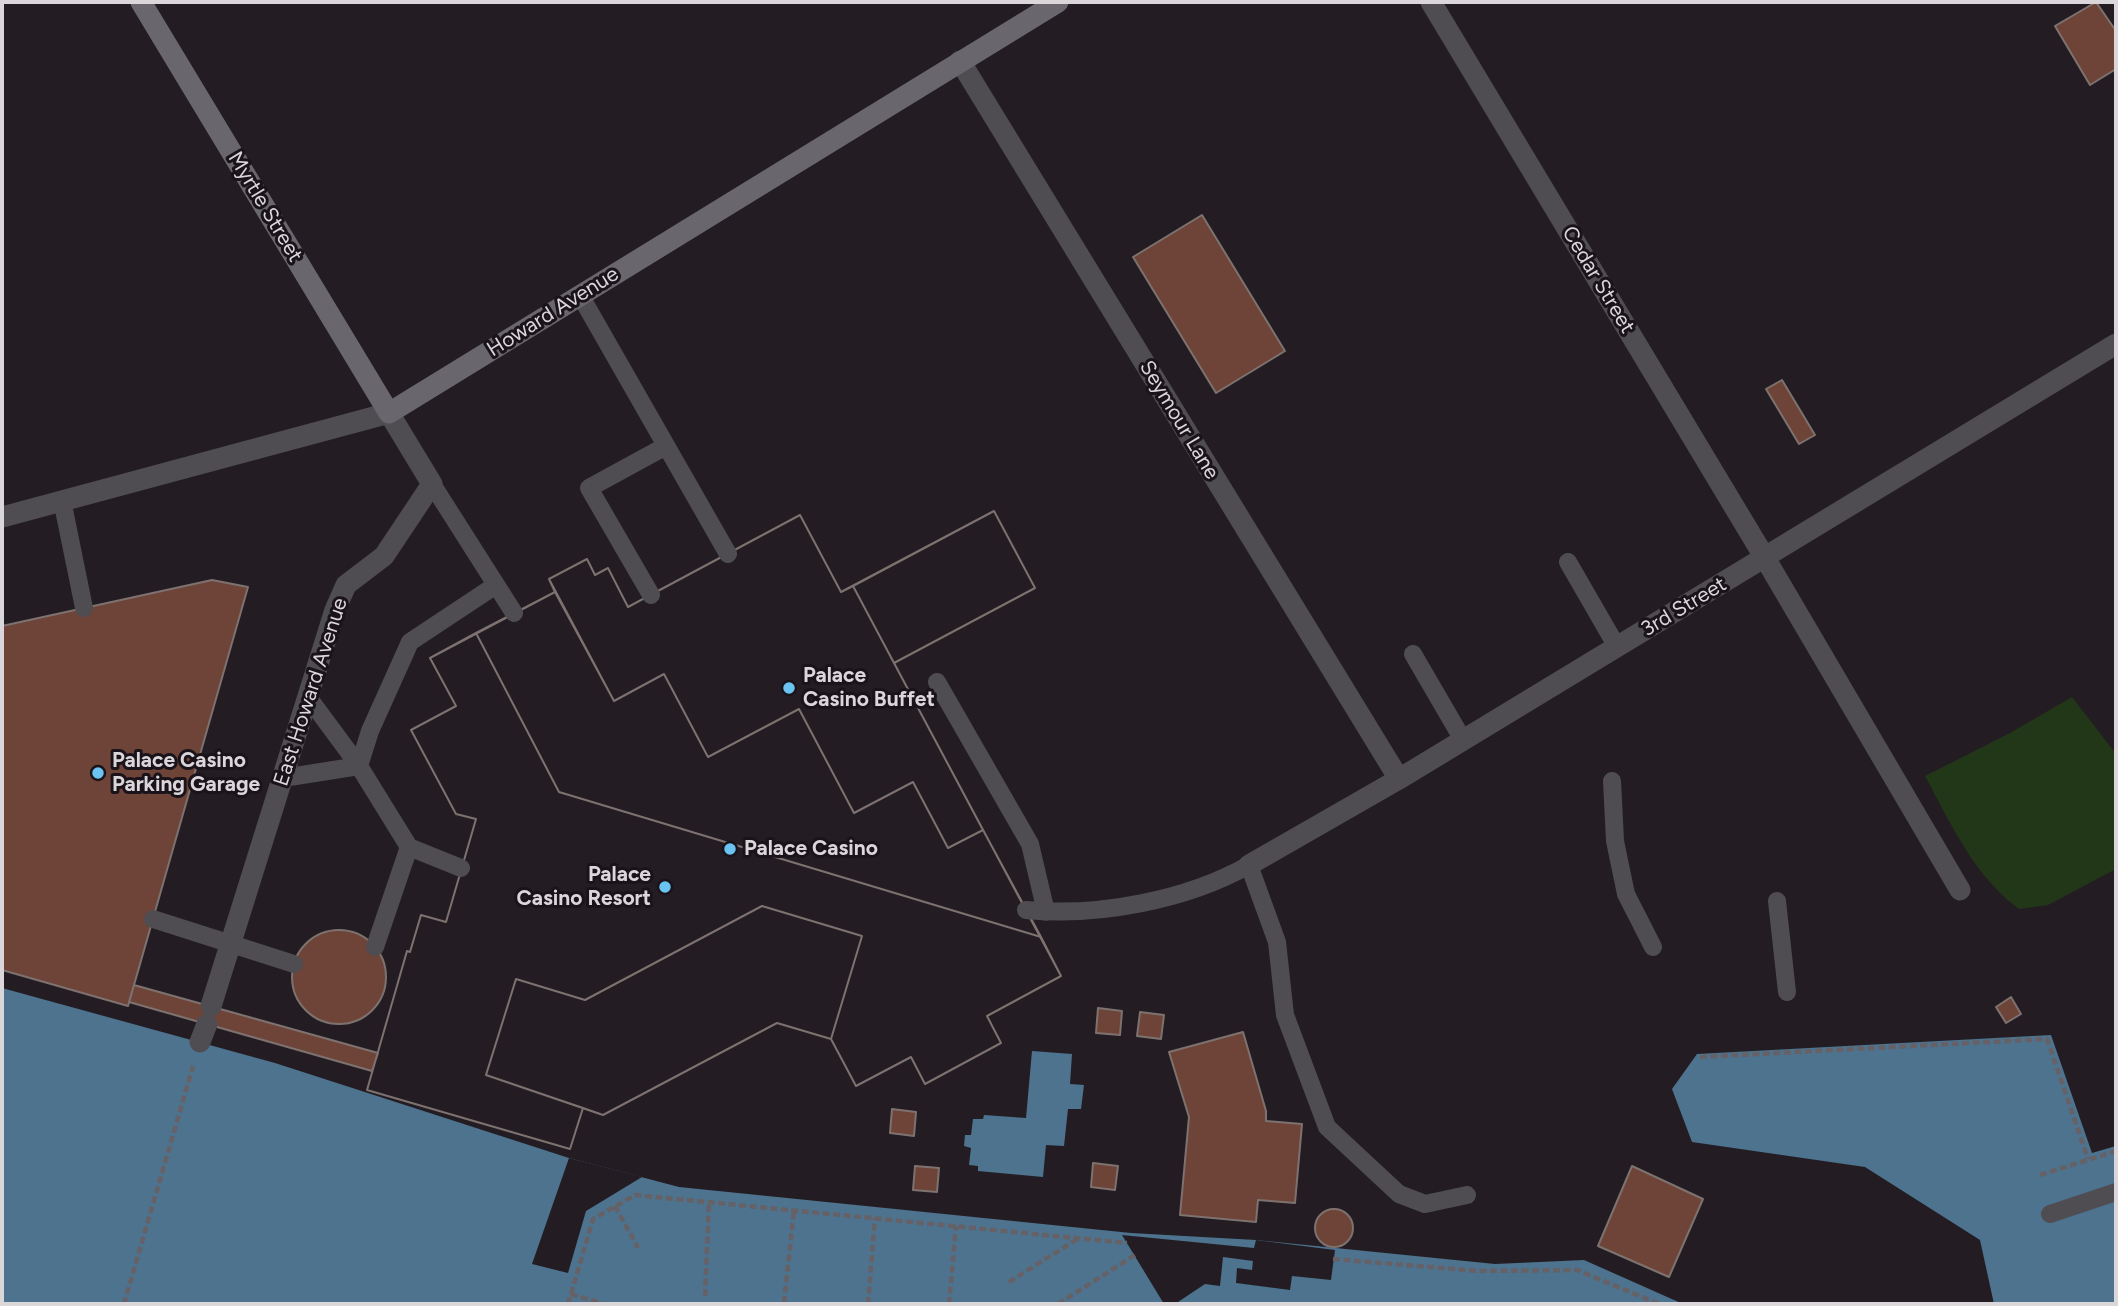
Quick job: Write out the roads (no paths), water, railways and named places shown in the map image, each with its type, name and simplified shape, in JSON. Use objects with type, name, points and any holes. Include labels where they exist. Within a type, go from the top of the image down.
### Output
[{"type":"main road","name":"Myrtle Street","points":[[141,2],[389,413]]},
{"type":"main road","name":"Howard Avenue","points":[[389,413],[1058,2]]},
{"type":"street","name":"Cedar Street","points":[[1431,2],[1765,558],[1960,890]]},
{"type":"street","name":"Seymour Lane","points":[[960,61],[1399,779]]},
{"type":"street","name":"3rd Street","points":[[1250,865],[1399,779],[2116,344]]},
{"type":"street","points":[[389,413],[432,484]]},
{"type":"street","name":"Howard Avenue","points":[[2,517],[389,413]]},
{"type":"street","name":"East Howard Avenue","points":[[206,1024],[335,610],[346,585],[384,556],[432,484]]},
{"type":"lane","points":[[580,295],[728,554]]},
{"type":"lane","points":[[651,595],[589,488],[666,446]]},
{"type":"lane","points":[[432,484],[514,613]]},
{"type":"lane","points":[[62,500],[84,608]]},
{"type":"lane","points":[[1568,562],[1617,647]]},
{"type":"lane","points":[[359,766],[370,731],[410,642],[496,585]]},
{"type":"lane","points":[[1413,654],[1463,740]]},
{"type":"lane","points":[[937,682],[1030,844],[1046,912]]},
{"type":"lane","points":[[309,697],[359,766],[409,847],[461,868]]},
{"type":"lane","points":[[283,778],[359,766]]},
{"type":"lane","points":[[1612,780],[1615,841],[1626,894],[1653,947]]},
{"type":"lane","points":[[375,947],[409,847]]},
{"type":"lane","points":[[1026,910],[1084,911],[1172,896],[1217,883],[1250,865],[1277,942],[1285,1015],[1327,1127],[1399,1194],[1425,1204],[1467,1195]]},
{"type":"lane","points":[[1777,901],[1787,992]]},
{"type":"lane","points":[[153,919],[230,946],[294,964]]},
{"type":"lane","points":[[2050,1214],[2116,1192]]},
{"type":"water","points":[[2,988],[275,1063],[569,1158],[679,1187],[1131,1233],[1256,1240],[1495,1264],[1584,1260],[1683,1304],[2,1304]]},
{"type":"water","points":[[2051,1035],[2092,1153],[2116,1146],[2116,1304],[1994,1304],[1980,1240],[1865,1167],[1692,1142],[1672,1089],[1697,1054]]},
{"type":"water","points":[[1032,1051],[1072,1054],[1070,1084],[1084,1085],[1081,1109],[1068,1109],[1064,1146],[1046,1145],[1043,1177],[978,1171],[978,1166],[969,1165],[971,1148],[964,1146],[965,1135],[971,1135],[973,1119],[983,1119],[984,1115],[1026,1118]]},
{"type":"place","name":"Palace Casino Buffet","points":[[789,688]]},
{"type":"place","name":"Palace Casino Parking Garage","points":[[98,773]]},
{"type":"place","name":"Palace Casino","points":[[730,849]]},
{"type":"place","name":"Palace Casino Resort","points":[[665,887]]}]
